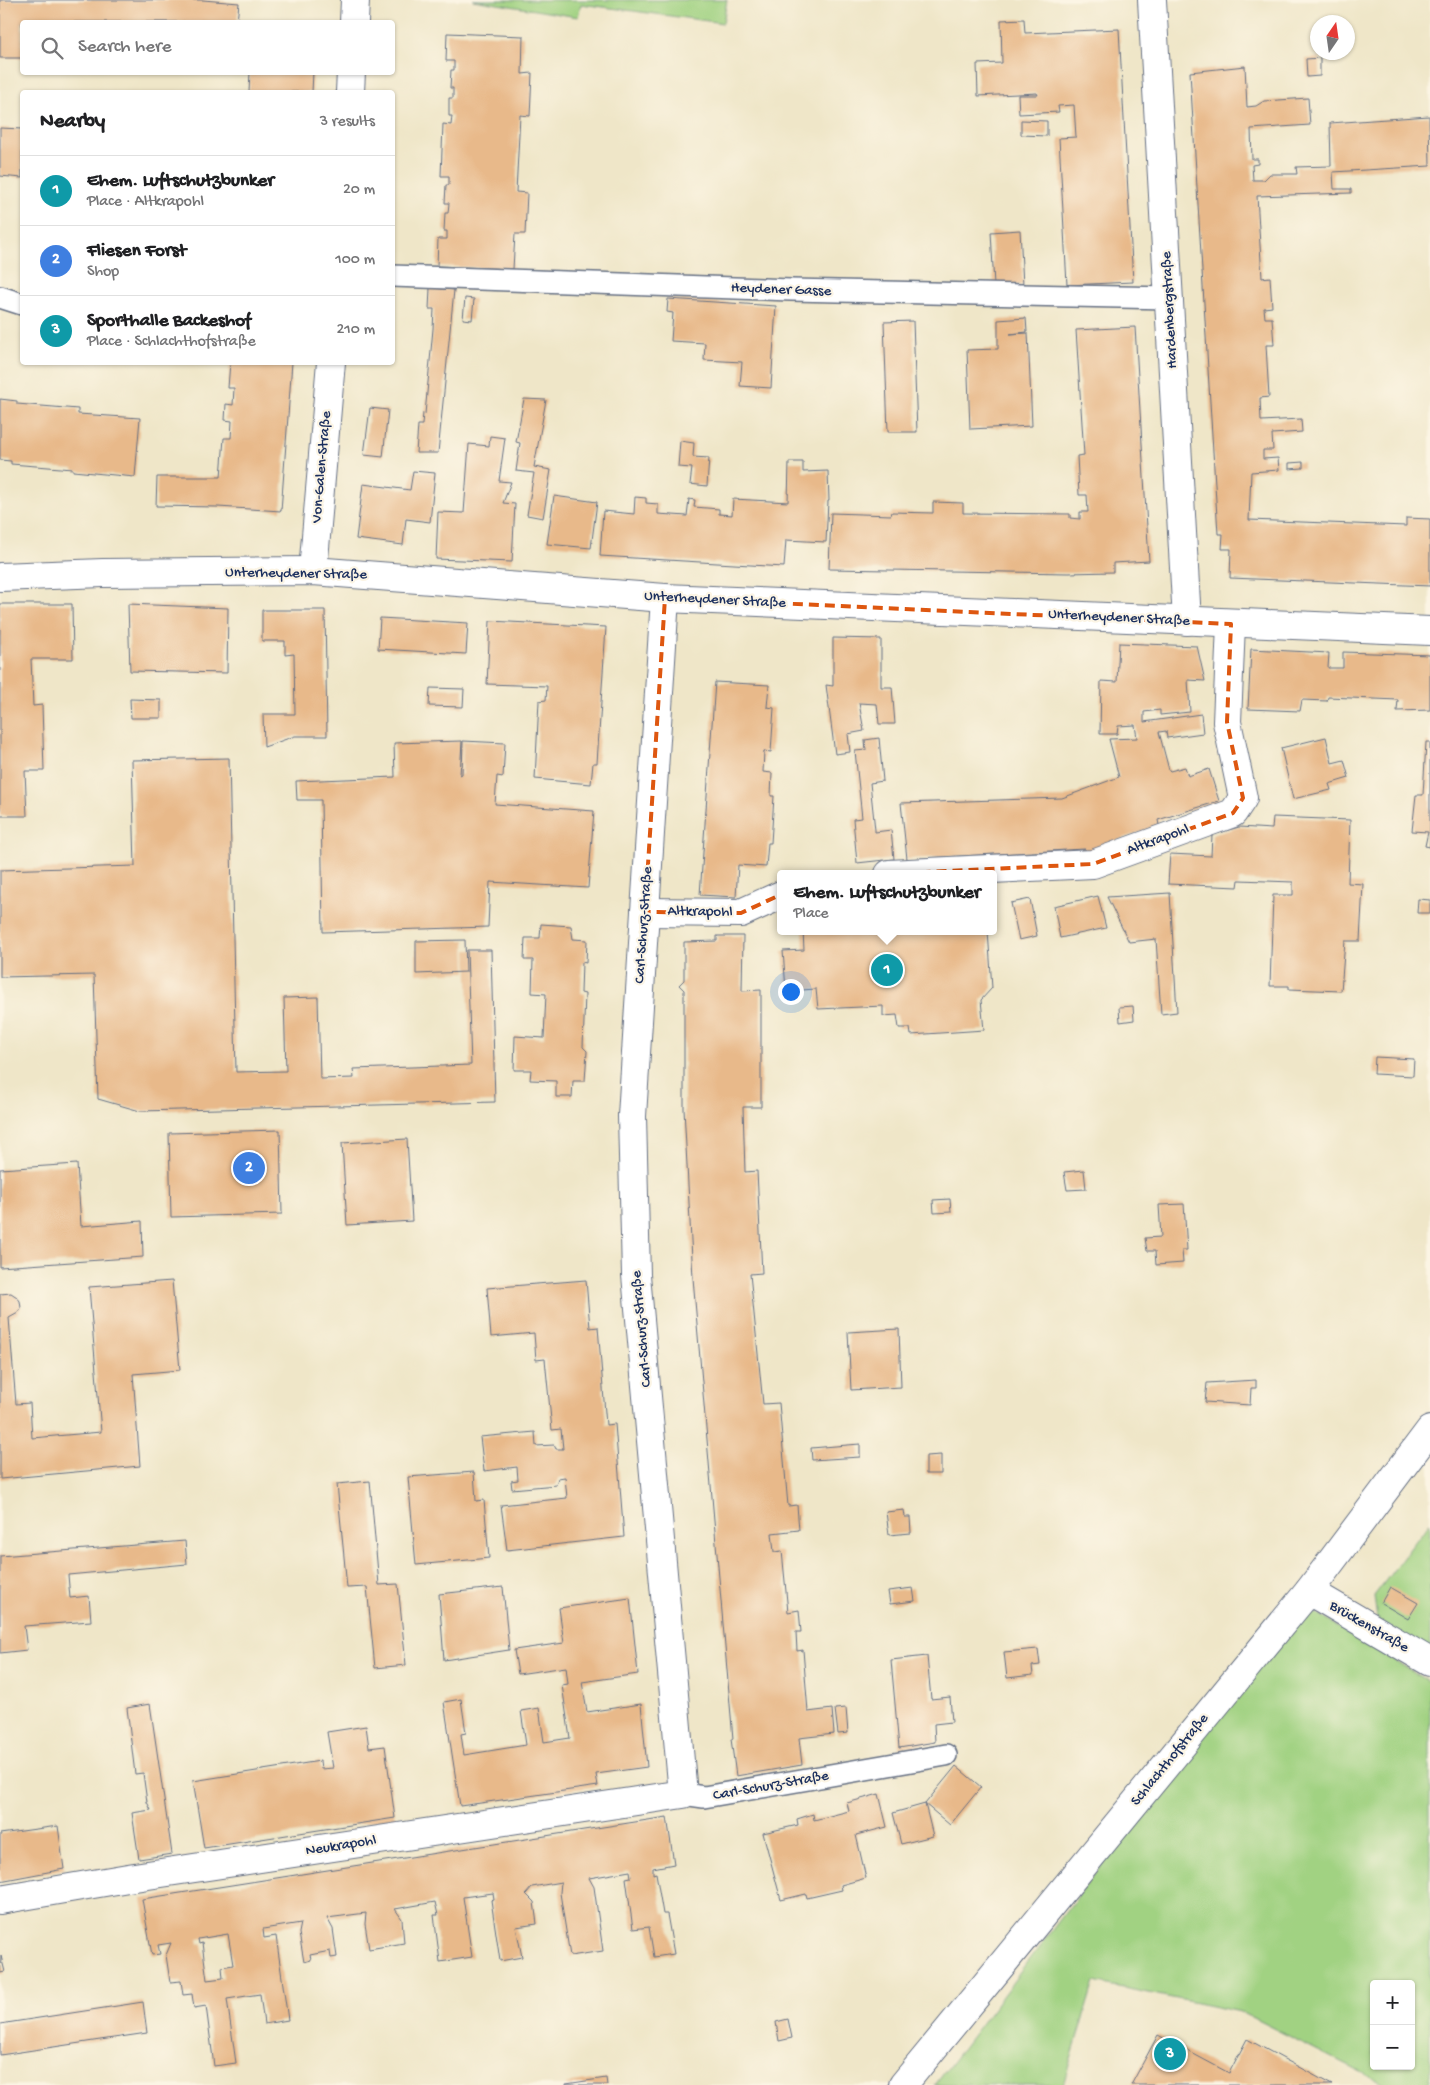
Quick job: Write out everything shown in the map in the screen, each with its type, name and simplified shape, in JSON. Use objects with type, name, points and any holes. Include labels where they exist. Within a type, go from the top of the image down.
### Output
[{"type":"street","points":[[354,20],[356,0]]},
{"type":"street","name":"Hardenbergstraße","points":[[1152,0],[1187,620]]},
{"type":"street","points":[[350,90],[351,75]]},
{"type":"street","name":"Von-Galen-Straße","points":[[313,571],[331,365]]},
{"type":"street","name":"Unterheydener Straße","points":[[0,577],[103,573],[313,571],[665,598],[1187,620],[1231,624],[1430,631]]},
{"type":"street","name":"Carl-Schurz-Straße","points":[[665,598],[632,1116],[636,1275],[683,1794]]},
{"type":"street","name":"Altkrapohl","points":[[971,870],[1093,864],[1232,813],[1243,798],[1228,722],[1231,624]]},
{"type":"street","name":"Altkrapohl","points":[[645,912],[741,913],[777,897]]},
{"type":"street","name":"Schlachthofstraße","points":[[903,2085],[1309,1591],[1430,1430]]},
{"type":"street","name":"Brückenstraße","points":[[1309,1591],[1430,1662]]},
{"type":"street","name":"Neukrapohl","points":[[0,1900],[128,1878],[683,1794]]},
{"type":"lane","name":"Heydener Gasse","points":[[395,276],[781,290],[1169,298]]},
{"type":"lane","points":[[0,297],[20,303]]},
{"type":"lane","name":"Carl-Schurz-Straße","points":[[683,1794],[704,1798],[946,1755]]},
{"type":"highlighted area","points":[[665,598],[1231,624],[1227,722],[1243,798],[1233,813],[1093,864],[819,877],[741,913],[645,912]]},
{"type":"green space","points":[[473,0],[727,0],[723,23],[581,4],[578,17]]},
{"type":"green space","points":[[1430,1522],[1430,1649],[1377,1620],[1374,1596]]},
{"type":"green space","points":[[1299,1603],[1430,1682],[1430,2085],[1386,2085],[1241,2012],[1094,1982],[1063,2085],[935,2085]]},
{"type":"building","points":[[0,0],[203,0],[239,3],[237,20],[20,20],[20,58],[0,58]]},
{"type":"building","points":[[1024,19],[1025,33],[1119,29],[1133,282],[1067,285],[1059,138],[1076,137],[1074,105],[1058,106],[1059,112],[1019,114],[1018,95],[1038,95],[1037,93],[978,96],[977,64],[1002,63],[1001,20]]},
{"type":"building","points":[[447,33],[523,36],[522,74],[532,73],[530,116],[520,115],[516,192],[527,193],[525,234],[515,234],[513,269],[437,266],[438,239],[447,239],[447,231],[444,231],[445,213],[448,213],[449,203],[445,203],[446,185],[449,185],[449,176],[441,176],[443,124],[451,125],[452,116],[449,116],[449,98],[453,98],[453,88],[450,88],[451,70],[454,70],[454,61],[446,61]]},
{"type":"building","points":[[1306,59],[1320,60],[1320,76],[1307,77]]},
{"type":"building","points":[[1245,66],[1247,107],[1256,106],[1264,101],[1308,98],[1310,125],[1251,129],[1252,159],[1258,159],[1258,164],[1252,165],[1253,180],[1264,180],[1270,174],[1297,174],[1296,167],[1331,166],[1330,123],[1429,116],[1430,166],[1333,172],[1334,189],[1351,189],[1351,193],[1257,196],[1262,278],[1270,277],[1272,307],[1264,308],[1265,318],[1272,318],[1274,345],[1266,345],[1269,397],[1260,398],[1261,421],[1301,419],[1302,432],[1272,434],[1273,450],[1263,450],[1263,459],[1278,458],[1279,470],[1251,472],[1249,520],[1406,526],[1406,518],[1430,519],[1430,586],[1230,578],[1231,549],[1222,549],[1223,534],[1218,534],[1190,72]]},
{"type":"building","points":[[250,75],[313,75],[312,90],[249,90]]},
{"type":"building","points":[[1021,120],[1047,121],[1047,136],[1021,135]]},
{"type":"building","points":[[0,128],[20,129],[20,178],[0,176]]},
{"type":"building","points":[[1020,230],[1023,285],[994,285],[991,232]]},
{"type":"building","points":[[430,288],[454,290],[438,453],[416,453],[418,425],[422,425],[423,413],[425,414],[433,329],[434,309],[429,309]]},
{"type":"building","points":[[465,298],[474,299],[472,320],[463,319]]},
{"type":"building","points":[[668,299],[776,306],[771,388],[740,386],[742,362],[704,360],[705,343],[671,341],[673,313],[667,312]]},
{"type":"building","points":[[1026,318],[1027,332],[1010,334],[1028,333],[1032,426],[970,429],[967,350],[998,349],[998,320]]},
{"type":"building","points":[[913,321],[917,432],[888,432],[884,322]]},
{"type":"building","points":[[1135,327],[1149,561],[1113,563],[1113,572],[829,569],[831,513],[891,515],[892,512],[933,513],[933,502],[963,503],[963,513],[1070,514],[1070,518],[1080,519],[1080,512],[1088,512],[1087,495],[1079,495],[1077,456],[1084,455],[1076,330]]},
{"type":"building","points":[[230,365],[292,365],[281,511],[156,506],[157,477],[221,477],[224,438],[231,438],[232,421],[225,420],[226,404],[233,405],[234,388],[228,388]]},
{"type":"building","points":[[0,399],[17,401],[17,404],[78,409],[78,414],[140,418],[135,477],[11,464],[11,461],[0,460]]},
{"type":"building","points":[[524,399],[546,400],[534,467],[551,470],[543,518],[527,515],[534,473],[516,471],[520,443],[516,442]]},
{"type":"building","points":[[370,408],[388,410],[383,457],[364,455]]},
{"type":"building","points":[[490,436],[505,438],[499,481],[511,482],[503,503],[515,504],[512,562],[436,559],[438,512],[464,513],[469,444],[489,446]]},
{"type":"building","points":[[680,441],[694,443],[693,457],[709,458],[707,486],[690,484],[692,468],[678,467]]},
{"type":"building","points":[[789,462],[803,462],[803,472],[828,471],[829,501],[826,542],[786,540],[784,567],[600,556],[603,511],[634,514],[635,497],[646,498],[646,503],[658,504],[658,514],[687,516],[689,499],[695,500],[694,507],[719,509],[719,514],[732,515],[733,499],[788,502]]},
{"type":"building","points":[[1303,462],[1303,468],[1289,469],[1289,463]]},
{"type":"building","points":[[413,471],[435,473],[430,522],[406,519],[403,545],[356,539],[363,484],[410,490]]},
{"type":"building","points":[[554,496],[597,502],[591,548],[547,544]]},
{"type":"building","points":[[0,604],[72,604],[73,659],[31,659],[33,706],[42,705],[44,771],[25,771],[27,816],[0,816]]},
{"type":"building","points":[[128,604],[228,608],[227,673],[130,671]]},
{"type":"building","points":[[262,610],[325,610],[327,736],[295,736],[264,747],[263,714],[295,714],[294,654],[285,655],[285,641],[262,641]]},
{"type":"building","points":[[380,618],[468,623],[466,654],[378,649]]},
{"type":"building","points":[[490,621],[606,627],[597,763],[593,763],[591,784],[535,779],[539,701],[546,700],[547,686],[487,684]]},
{"type":"building","points":[[833,638],[881,639],[881,687],[892,687],[895,724],[879,724],[877,704],[859,703],[864,731],[848,734],[850,752],[835,754],[826,685],[833,686]]},
{"type":"building","points":[[1119,643],[1197,646],[1205,681],[1188,680],[1190,712],[1160,715],[1160,710],[1144,712],[1144,722],[1201,714],[1203,733],[1167,738],[1166,731],[1159,732],[1169,770],[1185,767],[1188,776],[1209,769],[1219,801],[1158,820],[1159,825],[1087,852],[1085,849],[907,859],[901,803],[1062,798],[1119,777],[1109,739],[1137,738],[1135,725],[1118,726],[1117,734],[1100,734],[1101,681],[1117,682]]},
{"type":"building","points":[[1251,649],[1329,653],[1328,668],[1343,668],[1343,652],[1430,655],[1430,710],[1397,711],[1398,700],[1328,697],[1327,701],[1302,700],[1300,711],[1248,709]]},
{"type":"building","points":[[715,682],[769,685],[767,707],[774,708],[771,752],[764,751],[763,772],[772,773],[771,796],[774,796],[771,843],[768,843],[766,867],[738,865],[736,897],[700,895]]},
{"type":"building","points":[[430,688],[464,689],[463,707],[429,706]]},
{"type":"building","points":[[130,699],[161,700],[161,718],[131,718]]},
{"type":"building","points":[[1326,737],[1332,763],[1344,760],[1349,778],[1329,784],[1331,790],[1293,799],[1281,748]]},
{"type":"building","points":[[879,738],[883,781],[870,783],[875,832],[891,830],[894,859],[857,863],[853,819],[862,818],[855,751],[866,750],[865,740]]},
{"type":"building","points":[[462,741],[460,775],[462,774],[463,741],[505,743],[503,777],[497,776],[495,804],[594,811],[588,888],[490,882],[488,927],[323,932],[321,800],[297,800],[296,781],[395,777],[394,743]]},
{"type":"building","points":[[1426,742],[1430,742],[1430,847],[1425,846],[1428,832],[1412,831],[1416,795],[1423,795]]},
{"type":"building","points":[[229,758],[236,1072],[286,1071],[284,998],[318,997],[320,1079],[354,1078],[353,1069],[471,1065],[467,950],[491,950],[495,1102],[140,1111],[98,1099],[94,975],[0,977],[0,870],[135,866],[132,760]]},
{"type":"building","points":[[1273,817],[1350,820],[1348,883],[1363,884],[1360,941],[1345,941],[1341,991],[1289,989],[1289,986],[1270,986],[1273,895],[1293,895],[1293,882],[1239,880],[1238,887],[1168,884],[1170,854],[1211,856],[1212,835],[1239,827],[1272,829]]},
{"type":"building","points":[[1170,893],[1177,1012],[1161,1014],[1156,939],[1129,942],[1107,897]]},
{"type":"building","points":[[1098,896],[1106,928],[1060,938],[1054,906]]},
{"type":"building","points":[[1030,899],[1037,936],[1019,940],[1011,903]]},
{"type":"building","points":[[1418,899],[1430,900],[1430,913],[1417,913]]},
{"type":"building","points":[[541,924],[571,926],[573,939],[587,940],[586,963],[582,962],[581,993],[585,994],[583,1047],[587,1051],[585,1081],[573,1081],[572,1097],[556,1097],[556,1081],[530,1080],[531,1070],[514,1070],[515,1036],[544,1038],[546,994],[532,993],[533,960],[524,960],[525,938],[540,938]]},
{"type":"building","points":[[803,935],[988,935],[992,988],[981,1000],[984,1030],[911,1035],[910,1028],[899,1028],[897,1015],[883,1016],[883,1006],[818,1009],[816,989],[787,991],[786,989],[783,951],[804,950]]},
{"type":"building","points":[[717,936],[743,936],[742,991],[761,990],[761,1107],[743,1107],[745,1172],[757,1171],[762,1273],[750,1274],[763,1404],[779,1403],[788,1506],[797,1505],[799,1530],[772,1533],[774,1552],[782,1551],[788,1612],[799,1610],[801,1632],[796,1632],[797,1651],[803,1650],[808,1712],[832,1709],[834,1734],[799,1738],[802,1765],[736,1776],[731,1739],[733,1739],[693,1278],[684,1109],[684,990],[679,985],[684,980],[684,942],[717,941]]},
{"type":"building","points":[[465,940],[466,972],[416,974],[416,941]]},
{"type":"building","points":[[1133,1006],[1134,1020],[1120,1022],[1119,1007]]},
{"type":"building","points":[[1375,1057],[1414,1059],[1413,1076],[1374,1074]]},
{"type":"building","points":[[280,1130],[282,1214],[171,1217],[169,1133]]},
{"type":"building","points":[[407,1139],[412,1221],[347,1225],[342,1143]]},
{"type":"building","points":[[77,1164],[81,1226],[142,1221],[143,1257],[0,1267],[0,1169]]},
{"type":"building","points":[[1084,1170],[1086,1189],[1067,1190],[1064,1172]]},
{"type":"building","points":[[950,1199],[951,1212],[934,1213],[933,1200]]},
{"type":"building","points":[[1184,1204],[1187,1250],[1182,1250],[1183,1263],[1156,1265],[1155,1251],[1147,1251],[1145,1238],[1161,1237],[1159,1205]]},
{"type":"building","points":[[586,1280],[590,1328],[598,1327],[606,1425],[615,1424],[624,1537],[507,1550],[501,1505],[567,1498],[565,1477],[558,1478],[556,1485],[512,1489],[511,1481],[518,1480],[517,1467],[484,1471],[480,1437],[535,1432],[536,1446],[554,1445],[556,1449],[563,1449],[561,1429],[552,1430],[545,1359],[536,1360],[534,1333],[491,1337],[487,1288]]},
{"type":"building","points":[[172,1281],[180,1370],[133,1374],[140,1466],[0,1479],[0,1294],[11,1293],[20,1301],[21,1308],[18,1313],[9,1318],[16,1404],[30,1403],[32,1438],[101,1432],[89,1287]]},
{"type":"building","points":[[899,1329],[901,1387],[851,1390],[848,1332]]},
{"type":"building","points":[[1256,1380],[1256,1388],[1251,1388],[1250,1405],[1205,1402],[1207,1383]]},
{"type":"building","points":[[860,1444],[860,1457],[812,1460],[811,1448]]},
{"type":"building","points":[[941,1455],[941,1474],[926,1474],[926,1456]]},
{"type":"building","points":[[474,1472],[476,1501],[484,1500],[489,1558],[416,1565],[408,1477]]},
{"type":"building","points":[[370,1481],[379,1585],[398,1584],[406,1665],[375,1668],[367,1587],[347,1588],[337,1484]]},
{"type":"building","points":[[904,1510],[905,1517],[910,1517],[911,1533],[889,1535],[886,1512]]},
{"type":"building","points":[[185,1541],[187,1564],[68,1575],[70,1598],[89,1596],[91,1621],[24,1626],[27,1650],[0,1653],[0,1556]]},
{"type":"building","points":[[503,1587],[509,1650],[444,1660],[439,1594]]},
{"type":"building","points":[[1390,1587],[1418,1603],[1408,1619],[1381,1603]]},
{"type":"building","points":[[913,1588],[915,1601],[890,1604],[888,1591]]},
{"type":"building","points":[[630,1598],[638,1674],[582,1682],[587,1712],[641,1704],[647,1767],[596,1774],[598,1786],[460,1806],[444,1702],[461,1699],[466,1733],[461,1734],[464,1755],[526,1745],[521,1711],[539,1708],[544,1742],[570,1738],[562,1685],[568,1684],[566,1667],[518,1674],[514,1650],[564,1643],[559,1608]]},
{"type":"building","points":[[1038,1649],[1040,1665],[1032,1666],[1033,1675],[1007,1678],[1004,1652]]},
{"type":"building","points":[[927,1656],[931,1699],[950,1697],[952,1722],[934,1724],[935,1742],[899,1748],[891,1660]]},
{"type":"building","points":[[150,1704],[172,1854],[139,1859],[132,1813],[151,1810],[147,1802],[143,1773],[135,1774],[127,1708]]},
{"type":"building","points":[[846,1708],[848,1733],[838,1734],[835,1709]]},
{"type":"building","points":[[366,1726],[369,1748],[385,1746],[395,1818],[204,1848],[193,1781],[320,1761],[321,1769],[333,1768],[327,1732]]},
{"type":"building","points":[[956,1766],[981,1787],[950,1825],[925,1804]]},
{"type":"building","points":[[879,1794],[887,1827],[856,1835],[866,1878],[841,1885],[842,1890],[807,1898],[806,1894],[781,1900],[763,1833],[798,1825],[797,1819],[813,1814],[814,1820],[849,1811],[847,1803]]},
{"type":"building","points":[[925,1804],[933,1836],[901,1844],[893,1813]]},
{"type":"building","points":[[667,1817],[674,1864],[653,1868],[653,1874],[656,1873],[663,1914],[667,1914],[674,1954],[654,1957],[649,1927],[633,1929],[626,1878],[631,1877],[630,1871],[589,1878],[594,1887],[603,1951],[570,1956],[560,1893],[561,1882],[532,1887],[526,1894],[534,1902],[537,1924],[516,1927],[522,1957],[500,1961],[491,1900],[494,1899],[493,1893],[463,1897],[472,1957],[440,1962],[434,1915],[438,1915],[435,1902],[395,1909],[402,1919],[404,1943],[369,1949],[365,1924],[366,1913],[327,1918],[333,1929],[337,1957],[331,1958],[330,1951],[310,1955],[311,1960],[304,1962],[299,1933],[301,1923],[263,1929],[264,1938],[276,1936],[288,2020],[264,2024],[260,1994],[227,1999],[236,2063],[214,2066],[206,2006],[194,2008],[192,1994],[183,1995],[181,1981],[170,1982],[166,1955],[171,1943],[158,1945],[160,1954],[152,1955],[142,1899]],"holes":[[[228,1934],[233,1965],[222,1967],[223,1978],[207,1980],[202,1943],[199,1944],[198,1939]]]},
{"type":"building","points":[[58,1826],[64,1869],[0,1881],[0,1834]]},
{"type":"building","points":[[1,1956],[5,1972],[0,1973]]},
{"type":"building","points":[[143,2002],[147,2033],[0,2055],[0,2024]]},
{"type":"building","points":[[788,2019],[792,2038],[779,2041],[776,2022]]},
{"type":"building","points":[[1158,2035],[1229,2073],[1247,2039],[1332,2085],[1131,2085]]},
{"type":"building","points":[[606,2078],[607,2085],[566,2085],[566,2084]]},
{"type":"place","name":"Ehem. Luftschutzbunker","points":[[887,970]]},
{"type":"place","name":"Fliesen Forst","points":[[249,1168]]},
{"type":"place","name":"Sporthalle Backeshof","points":[[1170,2054]]}]
